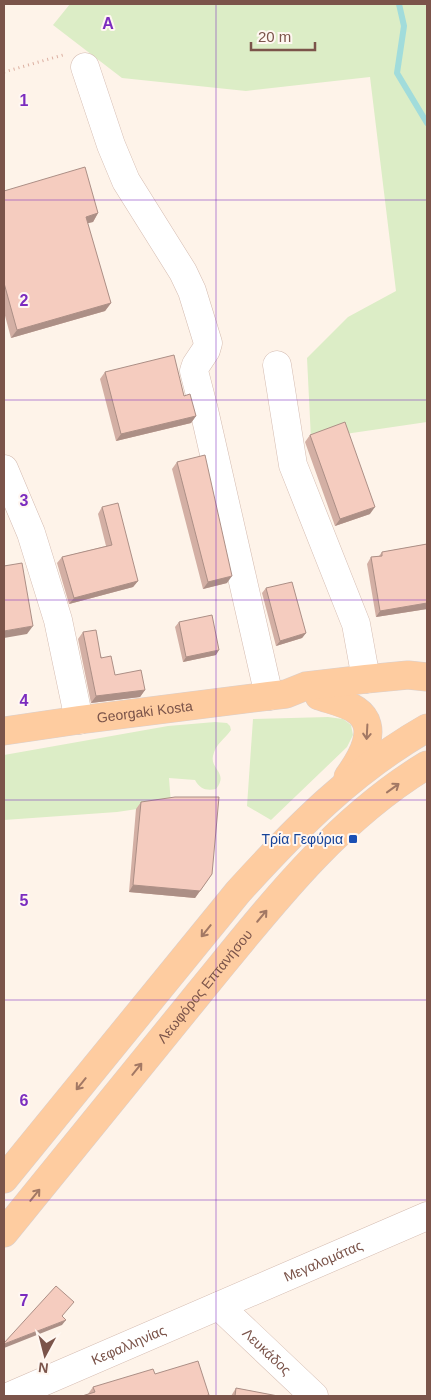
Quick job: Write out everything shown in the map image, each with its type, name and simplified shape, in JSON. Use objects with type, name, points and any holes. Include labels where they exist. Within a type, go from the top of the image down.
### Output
[{"type":"main road","name":"Georgaki Kosta","points":[[277,695],[306,686],[366,679],[408,675],[427,680]]},
{"type":"main road","name":"Georgaki Kosta","points":[[4,731],[277,695],[319,696],[373,693],[427,680]]},
{"type":"main road","points":[[319,696],[348,705],[358,711],[367,723],[368,728],[366,745],[360,760],[334,793]]},
{"type":"main road","points":[[4,1179],[238,892],[297,828],[334,793],[389,751],[427,728]]},
{"type":"main road","name":"Λεωφόρος Επτανήσου","points":[[4,1233],[256,924],[307,865],[375,801],[427,765]]},
{"type":"street","points":[[84,67],[111,145],[126,181],[183,272],[192,291],[207,336],[206,350],[196,365],[195,378],[277,695]]},
{"type":"street","points":[[276,366],[293,465],[356,624],[366,679]]},
{"type":"street","points":[[4,469],[31,533],[58,620],[79,720]]},
{"type":"street","name":"Μεγαλομάτας","points":[[220,1306],[427,1216]]},
{"type":"street","name":"Κεφαλληνίας","points":[[10,1396],[220,1306]]},
{"type":"street","name":"Λευκάδος","points":[[220,1306],[314,1396]]},
{"type":"path","points":[[4,72],[66,54],[84,67]]},
{"type":"green space","points":[[70,4],[427,4],[427,422],[311,439],[307,358],[348,317],[396,291],[370,77],[246,91],[122,78],[53,25]]},
{"type":"green space","points":[[328,717],[343,719],[351,725],[353,735],[347,747],[271,820],[247,806],[253,719]]},
{"type":"green space","points":[[215,722],[227,723],[231,730],[214,752],[214,764],[221,779],[216,789],[204,789],[195,780],[169,778],[171,804],[117,812],[4,820],[4,755],[168,726]]},
{"type":"building","points":[[85,167],[98,213],[86,217],[111,303],[17,330],[4,283],[4,191]]},
{"type":"building","points":[[174,355],[184,396],[190,394],[196,416],[121,434],[105,372]]},
{"type":"building","points":[[345,422],[375,507],[340,519],[310,435]]},
{"type":"building","points":[[205,455],[232,576],[208,582],[177,462]]},
{"type":"building","points":[[118,503],[138,581],[74,598],[62,557],[112,545],[102,507]]},
{"type":"building","points":[[427,544],[427,603],[380,611],[371,557],[382,556],[382,552]]},
{"type":"building","points":[[22,563],[33,626],[4,631],[4,566]]},
{"type":"building","points":[[292,582],[306,633],[280,641],[266,588]]},
{"type":"building","points":[[212,615],[219,650],[186,657],[179,622]]},
{"type":"building","points":[[96,630],[101,658],[111,656],[115,675],[141,670],[145,690],[96,696],[83,632]]},
{"type":"building","points":[[175,797],[219,797],[212,874],[200,891],[133,885],[141,802]]},
{"type":"building","points":[[56,1286],[74,1302],[62,1316],[66,1320],[4,1344],[4,1343]]},
{"type":"building","points":[[198,1361],[209,1395],[82,1396],[95,1392],[93,1387],[153,1369],[155,1374]]},
{"type":"building","points":[[236,1388],[278,1396],[235,1396]]},
{"type":"waterway","points":[[399,4],[404,26],[397,73],[427,123]]},
{"type":"place","name":"Τρία Γεφύρια","points":[[353,839]]}]
